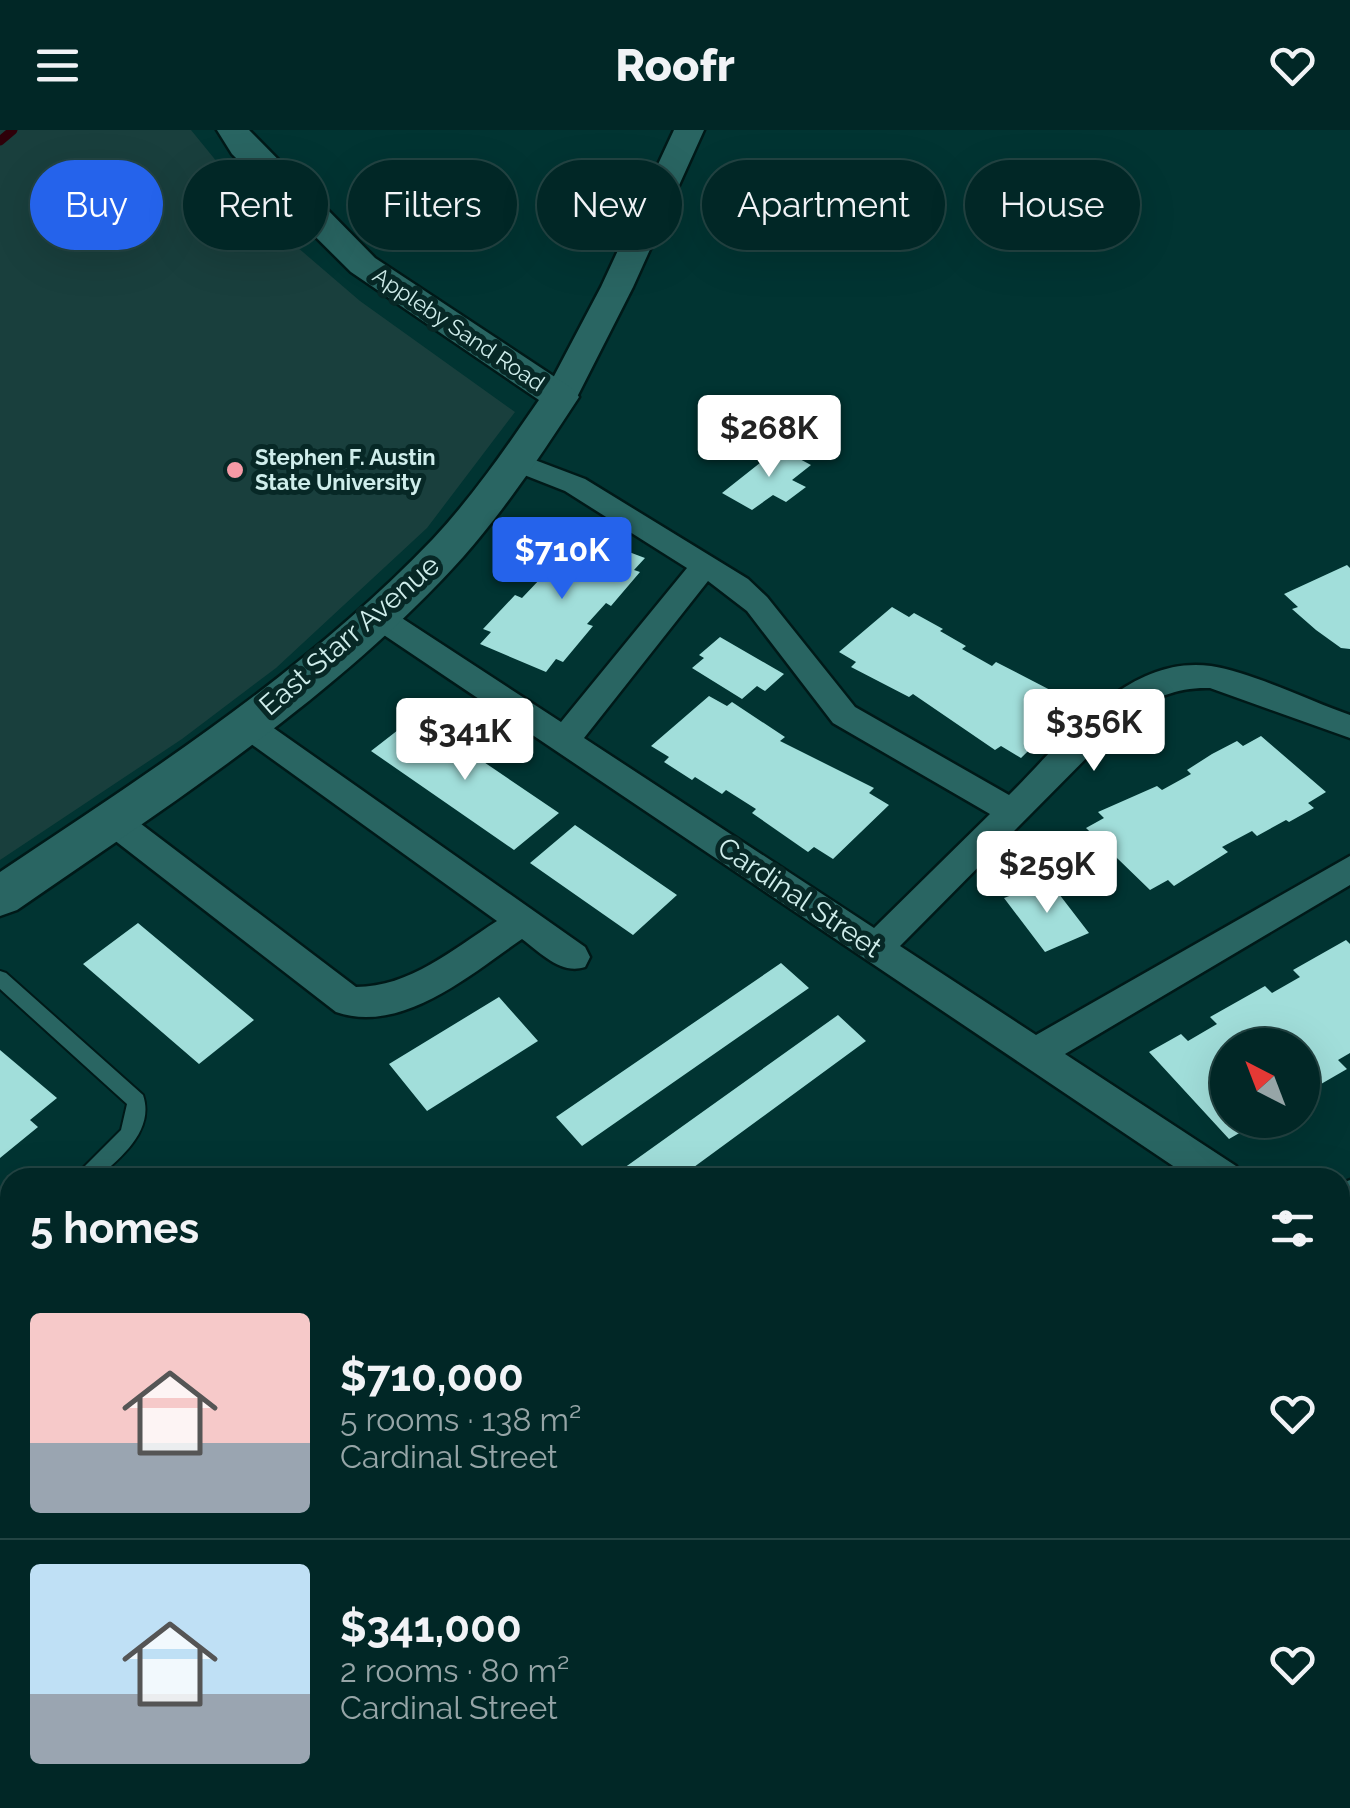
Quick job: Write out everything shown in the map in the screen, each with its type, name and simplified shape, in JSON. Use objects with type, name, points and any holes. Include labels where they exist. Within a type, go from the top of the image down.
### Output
[{"type":"main road","name":"Appleby Sand Road","points":[[233,130],[244,147],[363,265],[560,397]]},
{"type":"main road","name":"East Starr Avenue","points":[[0,897],[247,725],[376,616],[458,538],[519,462],[560,397]]},
{"type":"street","name":"East Starr Avenue","points":[[560,397],[617,288],[689,130]]},
{"type":"street","points":[[519,462],[576,485],[738,586],[757,604],[844,715],[1012,812]]},
{"type":"street","points":[[564,740],[705,565]]},
{"type":"street","name":"Cardinal Street","points":[[376,616],[1207,1168]]},
{"type":"street","points":[[876,948],[1118,707],[1137,693],[1172,678],[1212,677],[1350,727]]},
{"type":"street","points":[[247,725],[573,957]]},
{"type":"street","points":[[112,820],[348,1002],[377,1003],[403,994],[523,921]]},
{"type":"street","points":[[1038,1056],[1048,1046],[1350,869]]},
{"type":"lane","points":[[0,978],[136,1102],[138,1117],[132,1132],[93,1168]]},
{"type":"shaded area","name":"Stephen F. Austin State University","points":[[0,130],[191,130],[215,160],[183,160],[183,250],[301,250],[360,301],[515,412],[427,528],[276,668],[182,739],[0,860]]},
{"type":"building","points":[[779,448],[811,465],[792,480],[806,487],[786,502],[773,495],[752,510],[722,493]]},
{"type":"building","points":[[581,534],[645,558],[634,570],[640,572],[611,606],[606,603],[587,624],[593,626],[563,662],[556,659],[546,672],[480,644],[491,632],[483,629],[515,595],[522,598],[541,578],[534,575],[563,542],[571,545]]},
{"type":"building","points":[[1347,565],[1350,649],[1341,648],[1316,630],[1292,609],[1298,607],[1284,594]]},
{"type":"building","points":[[892,607],[909,617],[914,613],[943,629],[940,631],[966,646],[962,649],[992,666],[996,662],[1056,693],[1051,697],[1071,709],[1021,758],[1001,746],[995,750],[913,694],[909,697],[851,667],[856,662],[839,652]]},
{"type":"building","points":[[720,637],[784,674],[765,691],[757,686],[742,699],[692,668],[704,658],[699,655]]},
{"type":"building","points":[[709,696],[727,706],[732,702],[785,737],[780,741],[874,788],[869,793],[889,805],[833,859],[814,847],[808,852],[752,813],[756,809],[726,790],[722,794],[695,777],[692,780],[664,762],[669,757],[651,746]]},
{"type":"building","points":[[416,716],[559,813],[514,850],[371,751]]},
{"type":"building","points":[[1261,736],[1326,792],[1308,803],[1314,808],[1289,822],[1286,820],[1257,836],[1252,831],[1222,847],[1228,852],[1174,886],[1168,880],[1150,890],[1086,828],[1104,818],[1098,812],[1157,786],[1162,790],[1191,774],[1187,770],[1212,754],[1237,741],[1243,746]]},
{"type":"building","points":[[575,825],[677,895],[633,935],[530,863]]},
{"type":"building","points":[[1049,881],[1089,933],[1045,952],[1004,898]]},
{"type":"building","points":[[138,923],[254,1020],[199,1064],[83,964]]},
{"type":"building","points":[[1346,940],[1350,944],[1350,1053],[1338,1060],[1347,1069],[1320,1085],[1320,1028],[1210,1028],[1217,1024],[1210,1017],[1265,986],[1272,993],[1300,977],[1293,970]]},
{"type":"building","points":[[781,963],[809,988],[582,1146],[556,1117]]},
{"type":"building","points":[[499,997],[538,1041],[427,1111],[389,1064]]},
{"type":"building","points":[[838,1015],[866,1041],[693,1168],[624,1168]]},
{"type":"building","points":[[1210,1028],[1210,1118],[1149,1052],[1181,1034],[1188,1041]]},
{"type":"building","points":[[0,1050],[57,1098],[30,1120],[38,1127],[0,1158]]},
{"type":"waterway","points":[[0,141],[13,130]]},
{"type":"place","name":"Stephen F. Austin State University","points":[[235,470]]}]
